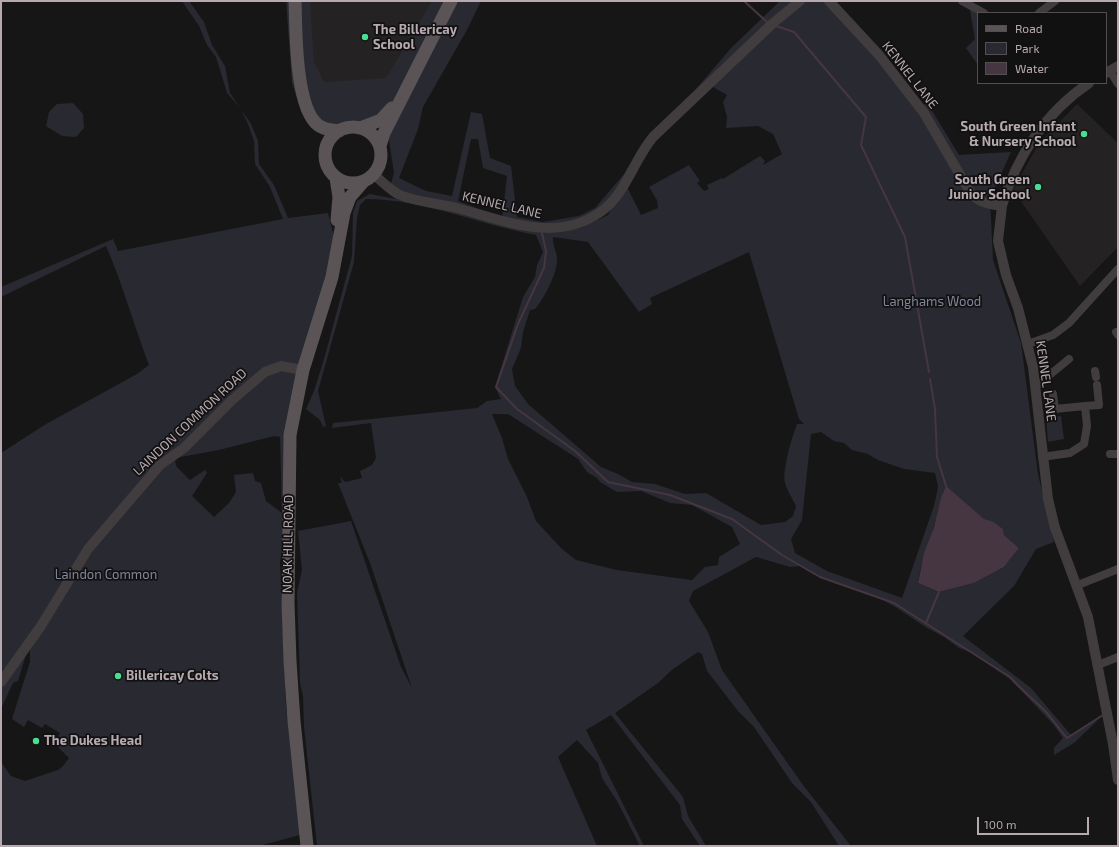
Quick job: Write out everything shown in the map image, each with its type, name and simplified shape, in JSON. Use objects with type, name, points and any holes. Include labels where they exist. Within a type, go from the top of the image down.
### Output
[{"type":"main road","points":[[295,1],[297,55],[304,96],[309,113],[317,124],[328,130],[339,131]]},
{"type":"main road","points":[[380,146],[372,134],[360,128],[348,127],[339,131],[330,139],[324,157],[328,169],[336,178],[349,184],[363,182],[374,175],[381,160],[380,146],[384,133],[451,1]]},
{"type":"main road","points":[[360,128],[381,120],[402,98]]},
{"type":"main road","name":"NOAK HILL ROAD","points":[[336,178],[339,197],[337,248]]},
{"type":"main road","name":"NOAK HILL ROAD","points":[[307,846],[294,722],[288,603],[290,435],[303,370],[327,297],[337,248],[350,197],[363,182]]},
{"type":"street","name":"KENNEL LANE","points":[[374,175],[399,195],[531,228],[559,228],[582,222],[599,213],[620,193],[644,148],[653,137],[772,24],[800,1]]},
{"type":"street","name":"KENNEL LANE","points":[[829,1],[879,55],[924,113],[975,199],[983,203],[1002,206],[998,241],[1006,275],[1028,344],[1035,387],[1048,499],[1053,521],[1078,586],[1088,617],[1113,744],[1118,780]]},
{"type":"street","points":[[962,1],[982,12]]},
{"type":"street","points":[[1040,12],[1056,1]]},
{"type":"street","points":[[1111,70],[1118,84]]},
{"type":"street","points":[[1002,206],[1013,173],[1039,131],[1070,97],[1088,84]]},
{"type":"street","points":[[1028,344],[1053,336],[1069,323],[1118,269]]},
{"type":"street","points":[[1035,387],[1069,359]]},
{"type":"street","name":"LAINDON COMMON ROAD","points":[[1,682],[27,648],[88,549],[160,465],[184,448],[232,400],[265,372],[281,366],[303,370]]},
{"type":"street","points":[[1053,394],[1055,409],[1099,405],[1096,377]]},
{"type":"street","points":[[1042,457],[1070,453],[1084,444],[1087,426],[1086,406]]},
{"type":"street","points":[[1078,586],[1118,569]]},
{"type":"street","points":[[1098,665],[1118,657]]},
{"type":"shaded area","name":"The Billericay School","points":[[303,1],[444,1],[396,92],[316,95]]},
{"type":"shaded area","points":[[1077,104],[1118,143],[1118,247],[1080,286],[1013,190],[1039,143]]},
{"type":"green space","points":[[182,1],[189,1],[204,22],[212,45],[225,66],[230,93],[240,108],[227,93],[216,57],[207,45],[199,26]]},
{"type":"green space","name":"Langhams Wood","points":[[286,1],[295,1],[299,71],[307,106],[311,102],[301,74],[300,1],[310,1],[314,62],[324,82],[386,78],[432,1],[445,1],[418,57],[395,97],[401,98],[451,1],[481,1],[468,28],[423,107],[418,129],[399,178],[426,191],[452,196],[471,112],[482,114],[490,158],[511,166],[517,217],[543,222],[579,216],[595,208],[624,174],[641,145],[696,89],[731,48],[780,1],[829,1],[833,4],[879,55],[918,105],[928,104],[959,155],[1011,152],[990,199],[993,260],[1021,343],[1038,474],[1054,542],[1036,549],[1014,586],[963,636],[1031,688],[1071,735],[1096,719],[1097,721],[1074,743],[1054,755],[1054,748],[1063,738],[1053,724],[1010,679],[970,652],[959,648],[944,637],[878,597],[820,577],[801,566],[790,567],[756,557],[693,591],[689,601],[708,632],[722,670],[803,785],[851,846],[839,846],[811,802],[792,783],[754,727],[738,711],[707,671],[702,654],[698,652],[673,669],[658,683],[615,713],[683,797],[688,816],[706,846],[700,846],[682,819],[680,805],[611,715],[586,730],[644,846],[640,846],[617,801],[602,778],[598,763],[577,740],[558,757],[597,846],[317,846],[304,727],[303,696],[300,683],[297,592],[302,570],[298,531],[351,521],[401,667],[412,688],[370,563],[338,483],[342,483],[340,476],[345,482],[362,478],[360,471],[372,465],[376,458],[371,423],[332,428],[333,423],[477,408],[487,401],[501,399],[495,387],[523,297],[535,277],[537,265],[543,252],[536,235],[515,231],[409,203],[366,199],[360,205],[357,218],[354,262],[318,391],[326,426],[323,427],[320,420],[306,409],[314,391],[324,359],[352,256],[353,213],[357,201],[370,194],[448,209],[524,230],[539,232],[581,228],[608,215],[625,183],[641,215],[658,208],[657,200],[649,187],[689,165],[700,181],[697,183],[704,191],[709,189],[707,185],[722,178],[723,179],[760,156],[765,161],[763,165],[782,154],[773,134],[758,126],[726,128],[727,117],[723,102],[727,95],[713,87],[694,99],[652,138],[640,154],[615,195],[599,212],[587,220],[574,225],[560,228],[531,227],[502,221],[507,176],[483,168],[478,139],[471,139],[458,201],[479,209],[478,214],[399,195],[390,187],[394,173],[387,127],[401,100],[381,120],[360,128],[348,127],[339,131],[320,127],[313,119],[307,107],[302,114],[292,83]],"holes":[[[553,237],[588,242],[639,312],[652,304],[650,298],[749,252],[799,419],[804,424],[797,424],[790,445],[784,477],[788,491],[796,506],[793,516],[785,522],[761,525],[706,493],[685,494],[655,484],[632,482],[601,467],[528,404],[515,386],[512,369],[521,348],[523,332],[530,310],[535,309],[542,299],[549,287],[556,267],[557,259]],[[492,414],[508,414],[578,459],[587,472],[617,492],[641,491],[670,503],[692,505],[732,527],[740,544],[719,557],[718,565],[705,567],[692,580],[617,570],[576,560],[561,548],[536,521],[527,497],[508,459],[502,438]],[[821,432],[834,441],[844,443],[852,450],[868,454],[878,460],[904,469],[935,473],[938,487],[934,506],[902,598],[827,571],[795,553],[791,539],[802,520],[811,434]],[[946,487],[984,520],[994,522],[1003,529],[1004,535],[1019,548],[1004,567],[974,583],[939,592],[918,583],[923,560]]]},
{"type":"green space","points":[[969,5],[977,12],[977,64],[966,48],[975,39]]},
{"type":"green space","points":[[73,103],[83,114],[84,128],[76,137],[62,136],[46,126],[49,112],[57,104]]},
{"type":"green space","name":"Laindon Common","points":[[241,110],[251,124],[258,141],[259,164],[274,185],[288,218],[328,213],[337,248],[303,370],[284,541],[280,562],[286,706],[300,835],[259,846],[1,846],[1,762],[11,776],[25,781],[58,770],[69,758],[54,743],[60,733],[45,724],[42,728],[28,720],[24,727],[12,719],[30,662],[30,644],[23,653],[25,658],[18,681],[13,683],[1,709],[1,453],[46,424],[137,374],[149,365],[106,246],[1,297],[1,287],[113,239],[118,251],[283,219],[270,187],[255,164],[254,141]],"holes":[[[274,436],[280,437],[282,513],[266,501],[261,483],[255,481],[253,473],[234,475],[236,492],[229,503],[214,517],[192,496],[207,473],[205,470],[190,480],[176,466],[175,458],[219,450]]]},
{"type":"green space","points":[[1061,416],[1064,439],[1048,442],[1046,417]]},
{"type":"water","points":[[946,486],[984,519],[994,522],[1003,529],[1004,535],[1019,548],[1004,567],[974,583],[939,592],[918,583],[924,553],[934,527],[941,498]]},
{"type":"waterway","points":[[744,1],[768,23]]},
{"type":"waterway","points":[[776,26],[794,32],[866,117],[861,145],[905,237],[929,372]]},
{"type":"waterway","points":[[542,233],[546,251],[544,268],[518,324],[496,387],[517,409],[575,451],[608,482],[670,495],[732,519],[782,555],[820,577],[894,603],[1010,677],[1046,712],[1067,738],[1103,715]]},
{"type":"waterway","points":[[930,379],[935,409],[937,457],[946,486]]},
{"type":"waterway","points":[[926,623],[939,592]]},
{"type":"place","name":"The Billericay School","points":[[365,37]]},
{"type":"place","name":"South Green Infant & Nursery School","points":[[1084,134]]},
{"type":"place","name":"South Green Junior School","points":[[1038,187]]},
{"type":"place","name":"Billericay Colts","points":[[118,676]]},
{"type":"place","name":"The Dukes Head","points":[[36,741]]}]
